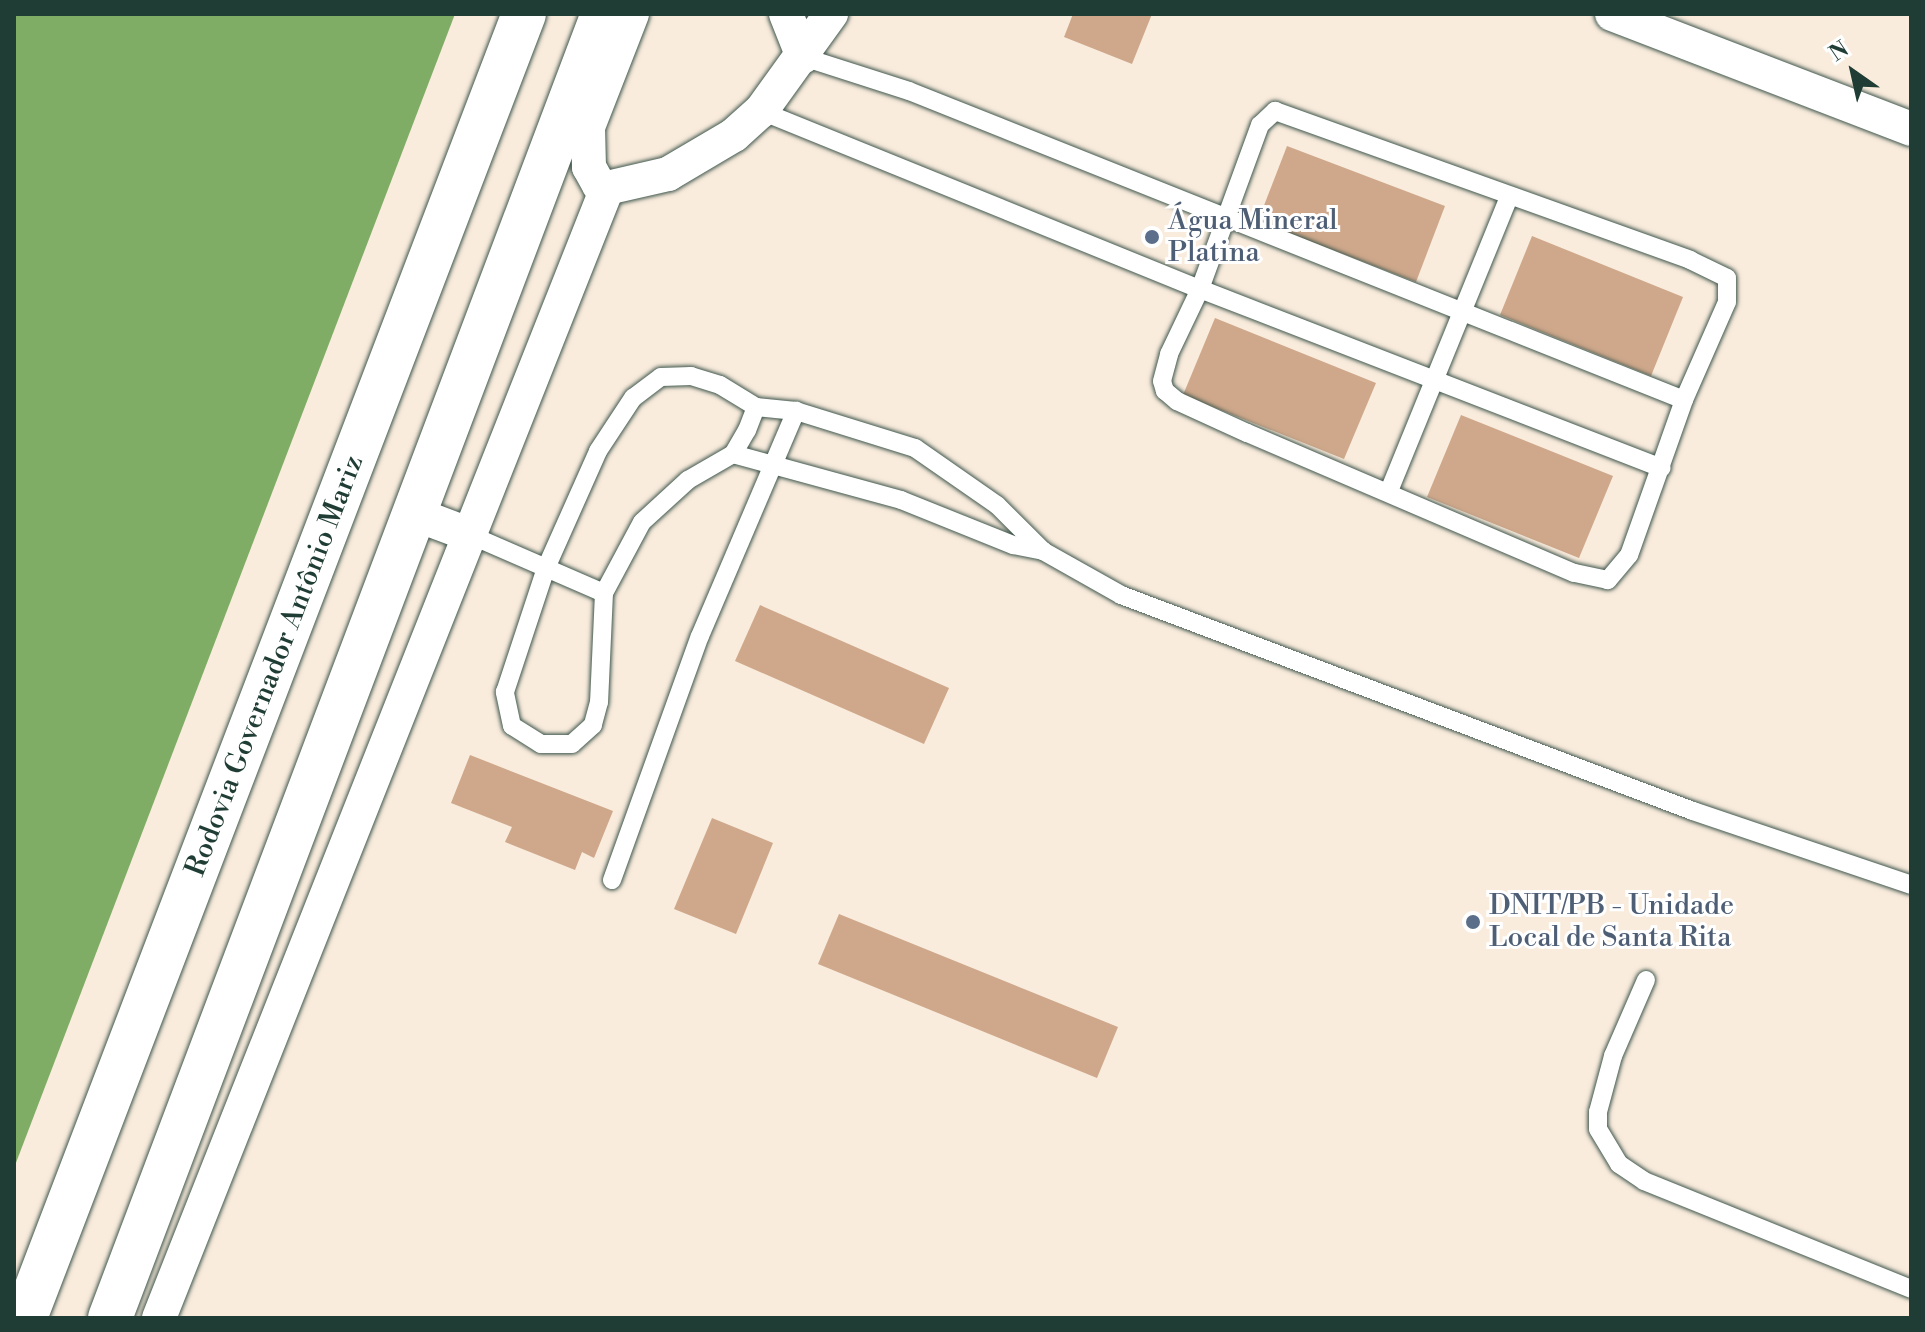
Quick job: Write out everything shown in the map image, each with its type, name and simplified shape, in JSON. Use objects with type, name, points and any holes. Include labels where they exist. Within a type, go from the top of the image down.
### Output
[{"type":"highway","name":"Rodovia Governador Antônio Mariz","points":[[25,1318],[524,14]]},
{"type":"highway","points":[[110,1318],[603,14]]},
{"type":"street","points":[[632,14],[588,127],[589,167],[599,185],[607,188],[668,174],[734,135],[761,111],[803,57],[831,14]]},
{"type":"street","points":[[786,14],[803,57]]},
{"type":"street","points":[[1612,14],[1911,129]]},
{"type":"street","points":[[159,1318],[607,188]]},
{"type":"street","points":[[415,514],[468,534]]},
{"type":"lane","points":[[803,57],[909,91],[1460,314],[1684,400]]},
{"type":"lane","points":[[761,111],[1200,289],[1661,468]]},
{"type":"lane","points":[[1275,111],[1509,197],[1690,260],[1727,278],[1727,302],[1684,400],[1629,555],[1608,580],[1574,573],[1169,396],[1163,374],[1200,289],[1260,125],[1275,111]]},
{"type":"lane","points":[[1389,491],[1509,197]]},
{"type":"lane","points":[[756,407],[733,454],[688,480],[642,522],[604,593],[599,702],[593,725],[572,744],[541,744],[512,726],[505,692],[546,568],[598,451],[648,383],[691,376],[720,385],[756,407],[796,411],[894,440],[943,463],[997,505],[1043,551],[1121,595],[1693,811],[1911,885]]},
{"type":"lane","points":[[612,880],[700,636],[796,411]]},
{"type":"lane","points":[[733,454],[901,500],[1013,545],[1043,551]]},
{"type":"lane","points":[[468,534],[604,593]]},
{"type":"lane","points":[[1646,980],[1600,1095],[1598,1129],[1613,1157],[1644,1181],[1911,1289]]},
{"type":"green space","points":[[14,14],[455,14],[14,1168]]},
{"type":"building","points":[[1073,14],[1152,14],[1132,64],[1064,37]]},
{"type":"building","points":[[1287,146],[1445,206],[1416,282],[1258,221]]},
{"type":"building","points":[[1532,236],[1683,297],[1651,376],[1500,315]]},
{"type":"building","points":[[1215,318],[1376,383],[1344,459],[1183,395]]},
{"type":"building","points":[[1461,415],[1613,476],[1579,558],[1427,497]]},
{"type":"building","points":[[760,605],[949,688],[924,744],[735,661]]},
{"type":"building","points":[[470,755],[613,811],[594,858],[582,852],[575,870],[505,842],[512,827],[451,803]]},
{"type":"building","points":[[712,818],[773,843],[736,934],[674,909]]},
{"type":"building","points":[[839,914],[1118,1027],[1097,1078],[818,964]]},
{"type":"place","name":"Água Mineral Platina","points":[[1152,237]]},
{"type":"place","name":"DNIT/PB - Unidade Local de Santa Rita","points":[[1473,922]]}]
